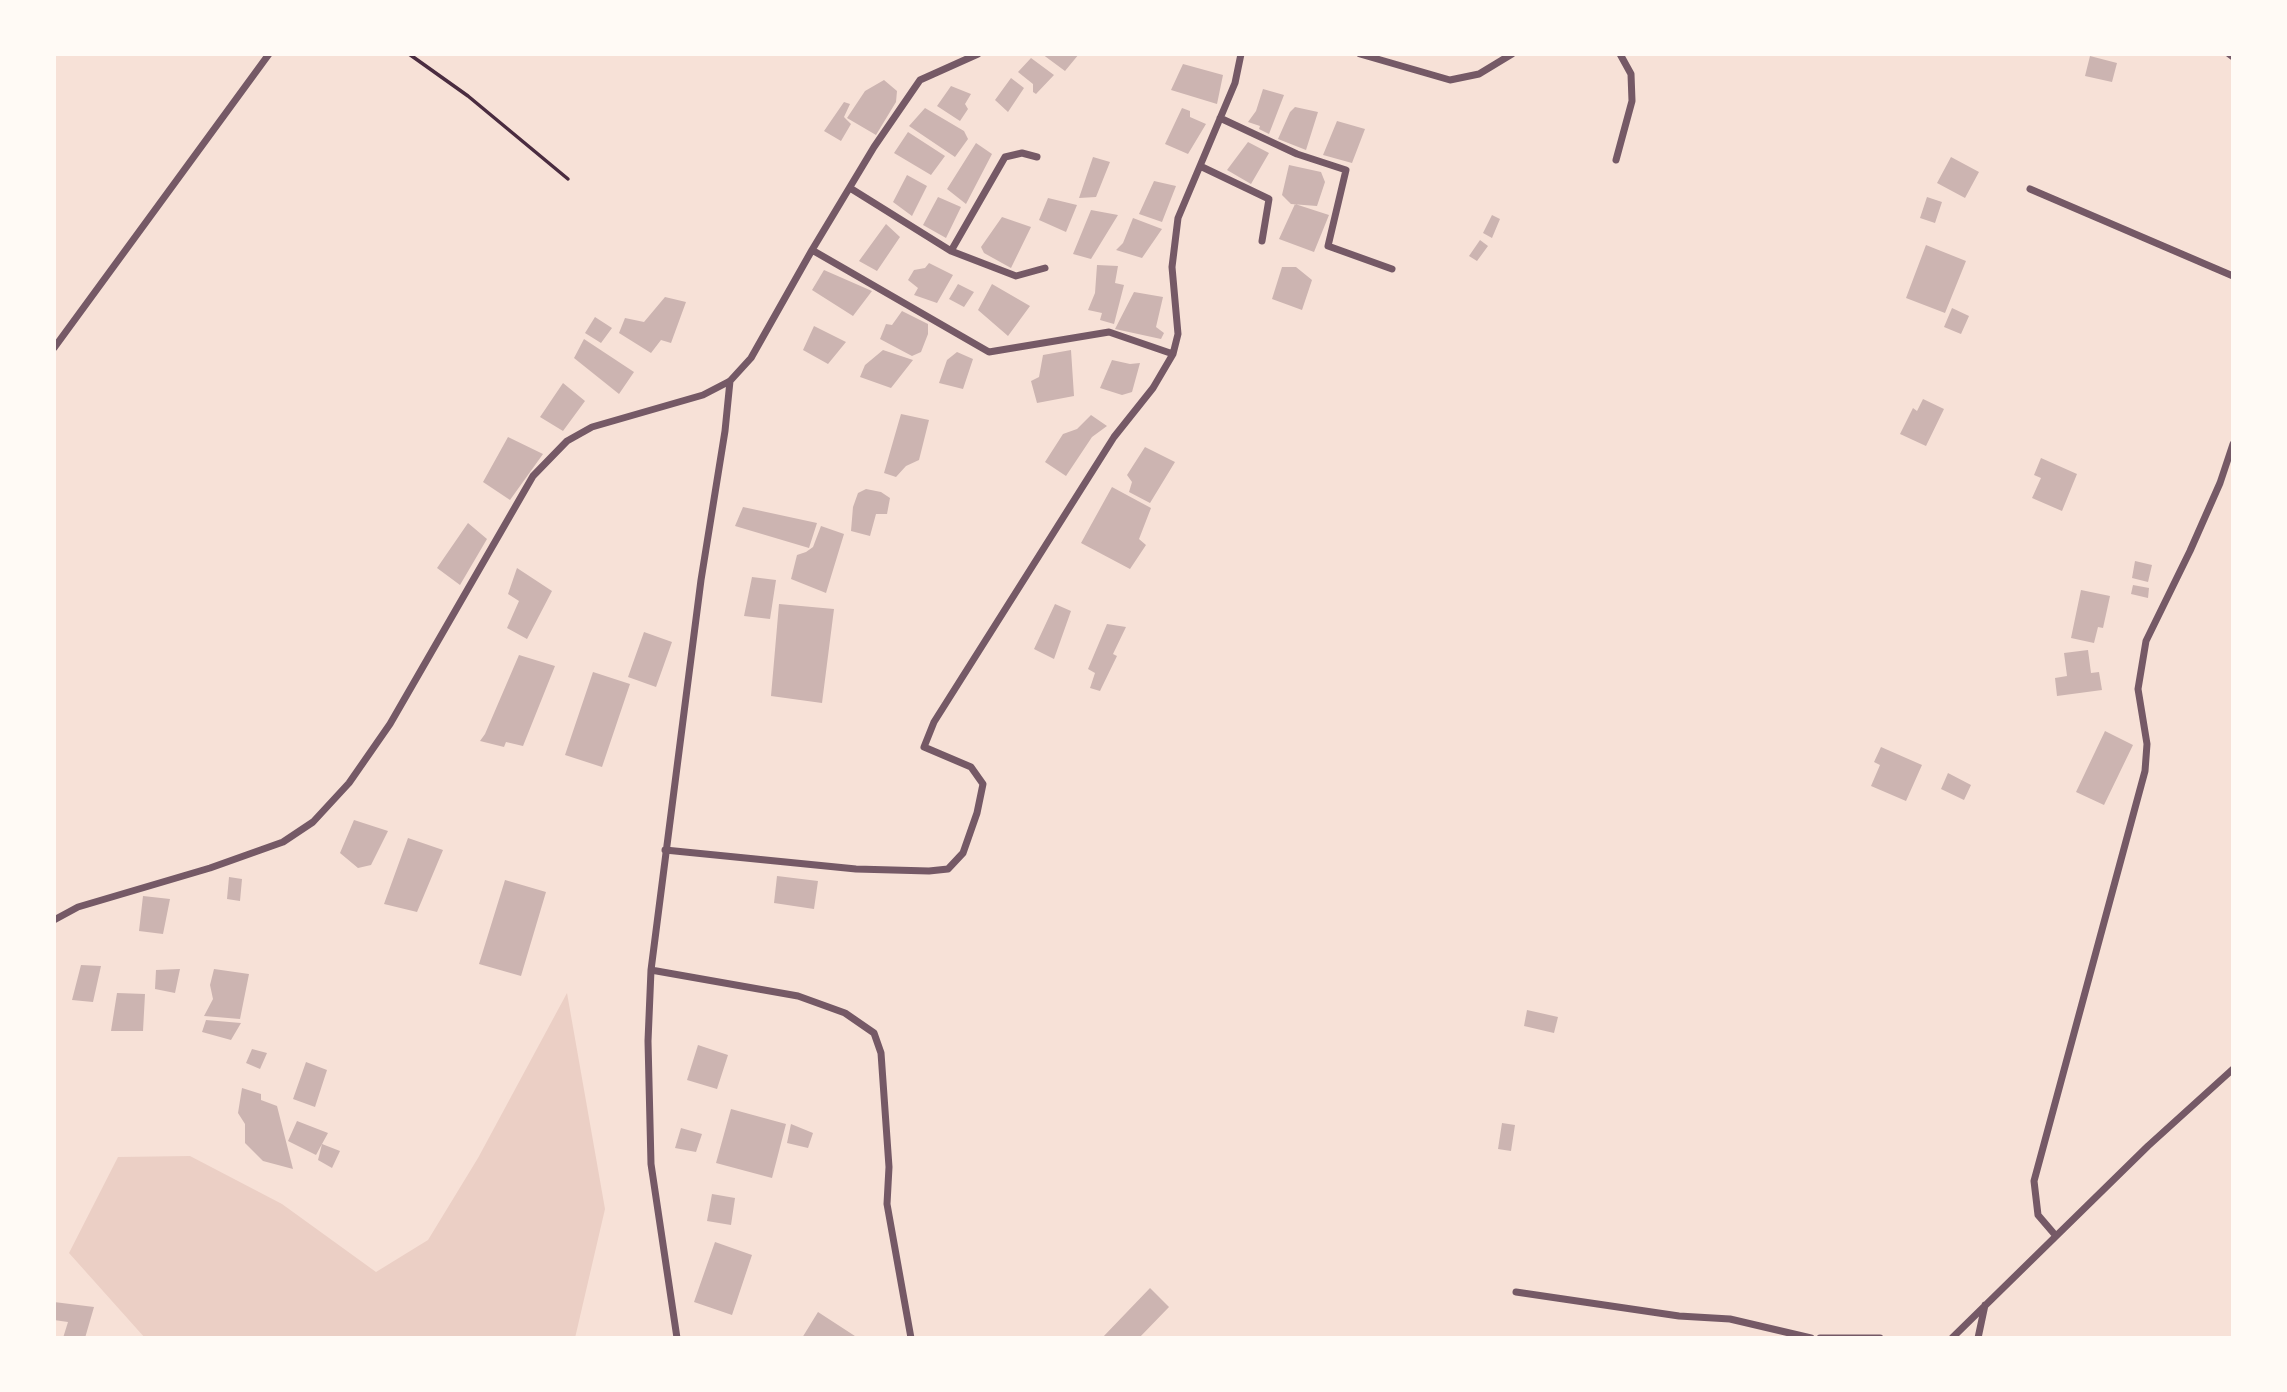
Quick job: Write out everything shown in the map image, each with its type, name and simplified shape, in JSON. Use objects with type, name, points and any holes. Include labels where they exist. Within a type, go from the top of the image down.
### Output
[{"type":"street","points":[[54,348],[269,54]]},
{"type":"street","points":[[54,920],[78,907],[210,869],[284,842],[313,822],[349,783],[390,724],[533,475],[567,441],[592,427],[703,395],[730,382],[751,358],[874,147],[920,80],[978,54]]},
{"type":"street","points":[[665,850],[856,869],[929,871],[948,869],[963,853],[977,813],[983,784],[971,767],[924,747],[934,722],[1114,437],[1153,388],[1173,354],[1178,334],[1172,267],[1178,218],[1235,83],[1241,54]]},
{"type":"street","points":[[1360,54],[1450,80],[1479,74],[1512,54]]},
{"type":"street","points":[[1616,160],[1632,101],[1631,74],[1620,54]]},
{"type":"street","points":[[1220,118],[1297,154],[1346,170],[1328,246],[1392,269]]},
{"type":"street","points":[[951,251],[1005,157],[1022,153],[1037,157]]},
{"type":"street","points":[[1200,166],[1269,199],[1262,241]]},
{"type":"street","points":[[850,188],[951,251],[1016,276],[1045,268]]},
{"type":"street","points":[[2030,189],[2233,276]]},
{"type":"street","points":[[812,250],[989,352],[1110,332],[1173,354]]},
{"type":"street","points":[[677,1338],[651,1164],[648,1041],[651,970],[701,580],[726,431],[730,382]]},
{"type":"street","points":[[2056,1236],[2038,1215],[2034,1181],[2145,771],[2147,744],[2138,689],[2146,641],[2190,551],[2220,483],[2233,444]]},
{"type":"street","points":[[651,970],[798,996],[845,1013],[874,1033],[882,1066],[889,1167],[887,1204],[911,1338]]},
{"type":"street","points":[[1952,1338],[2148,1146],[2233,1069]]},
{"type":"street","points":[[1517,1292],[1679,1316],[1730,1319],[1811,1338]]},
{"type":"street","points":[[1978,1338],[1985,1304]]},
{"type":"street","points":[[1820,1338],[1880,1338]]},
{"type":"path","points":[[409,54],[468,96],[568,179]]},
{"type":"shaded area","points":[[567,993],[605,1209],[575,1338],[145,1338],[69,1253],[118,1157],[190,1156],[282,1204],[376,1272],[428,1240],[478,1158]]},
{"type":"building","points":[[1042,54],[1079,54],[1065,71]]},
{"type":"building","points":[[2090,56],[2117,63],[2112,82],[2085,76]]},
{"type":"building","points":[[1031,58],[1054,75],[1036,94],[1033,92],[1033,84],[1018,72]]},
{"type":"building","points":[[1183,64],[1223,75],[1217,104],[1171,90]]},
{"type":"building","points":[[1011,78],[1024,88],[1008,112],[995,100]]},
{"type":"building","points":[[884,80],[897,91],[896,102],[876,135],[847,118],[865,91]]},
{"type":"building","points":[[951,86],[971,94],[965,104],[968,109],[960,121],[937,106]]},
{"type":"building","points":[[1263,89],[1284,95],[1269,134],[1259,129],[1260,126],[1248,122],[1256,111]]},
{"type":"building","points":[[844,102],[850,104],[844,117],[851,124],[841,141],[824,131]]},
{"type":"building","points":[[1295,107],[1318,112],[1306,150],[1278,139]]},
{"type":"building","points":[[925,108],[964,131],[968,139],[955,157],[909,126]]},
{"type":"building","points":[[1182,108],[1190,111],[1190,117],[1206,124],[1188,154],[1165,144]]},
{"type":"building","points":[[1337,121],[1365,129],[1352,163],[1323,155]]},
{"type":"building","points":[[908,132],[945,156],[931,175],[894,153]]},
{"type":"building","points":[[1248,142],[1269,153],[1251,184],[1227,170]]},
{"type":"building","points":[[976,143],[992,154],[966,204],[947,189]]},
{"type":"building","points":[[1093,157],[1110,162],[1096,197],[1079,198]]},
{"type":"building","points":[[1951,157],[1979,172],[1965,198],[1937,183]]},
{"type":"building","points":[[1289,165],[1321,172],[1325,182],[1317,206],[1291,204],[1282,195]]},
{"type":"building","points":[[907,175],[927,186],[912,216],[893,202]]},
{"type":"building","points":[[1154,181],[1176,186],[1162,222],[1139,214]]},
{"type":"building","points":[[938,197],[961,207],[946,238],[923,225]]},
{"type":"building","points":[[1927,197],[1942,202],[1935,223],[1920,218]]},
{"type":"building","points":[[1048,198],[1077,205],[1066,232],[1039,220]]},
{"type":"building","points":[[1295,204],[1329,215],[1314,252],[1279,239]]},
{"type":"building","points":[[1091,210],[1118,215],[1091,259],[1073,254]]},
{"type":"building","points":[[1492,215],[1500,219],[1492,238],[1483,233]]},
{"type":"building","points":[[1002,217],[1031,227],[1011,268],[984,253],[981,247]]},
{"type":"building","points":[[1133,218],[1162,229],[1142,258],[1116,250],[1123,243]]},
{"type":"building","points":[[886,224],[900,237],[877,271],[859,261]]},
{"type":"building","points":[[1480,240],[1488,246],[1477,261],[1469,256]]},
{"type":"building","points":[[1926,245],[1966,261],[1945,313],[1906,298]]},
{"type":"building","points":[[929,263],[953,275],[937,303],[914,295],[918,288],[908,280],[914,270],[925,268]]},
{"type":"building","points":[[1097,265],[1118,266],[1115,283],[1124,285],[1114,324],[1100,320],[1102,313],[1088,310],[1095,293]]},
{"type":"building","points":[[1282,267],[1296,267],[1312,280],[1302,310],[1272,299]]},
{"type":"building","points":[[824,270],[872,291],[853,316],[812,290]]},
{"type":"building","points":[[958,284],[974,292],[964,307],[949,299]]},
{"type":"building","points":[[992,284],[1030,306],[1008,336],[978,310]]},
{"type":"building","points":[[1134,292],[1163,297],[1156,327],[1164,333],[1161,339],[1115,329]]},
{"type":"building","points":[[665,297],[686,302],[671,343],[661,340],[651,353],[619,333],[625,318],[644,322]]},
{"type":"building","points":[[1952,308],[1969,316],[1961,334],[1944,327]]},
{"type":"building","points":[[902,311],[928,324],[928,334],[921,352],[912,356],[880,339],[886,324],[892,325]]},
{"type":"building","points":[[595,317],[612,328],[601,343],[585,333]]},
{"type":"building","points":[[814,326],[846,342],[828,364],[803,350]]},
{"type":"building","points":[[584,339],[634,372],[619,394],[574,358]]},
{"type":"building","points":[[883,350],[913,360],[891,388],[860,377],[865,365]]},
{"type":"building","points":[[1071,350],[1074,396],[1037,403],[1031,381],[1039,377],[1043,355]]},
{"type":"building","points":[[957,352],[973,359],[963,389],[939,383],[947,360]]},
{"type":"building","points":[[1112,360],[1140,363],[1132,392],[1122,395],[1100,388]]},
{"type":"building","points":[[563,383],[585,401],[563,431],[540,417]]},
{"type":"building","points":[[1923,399],[1944,409],[1926,446],[1900,434],[1913,408],[1917,411]]},
{"type":"building","points":[[901,414],[929,420],[919,460],[906,466],[896,477],[884,473]]},
{"type":"building","points":[[1091,415],[1107,426],[1092,437],[1066,476],[1045,462],[1063,434],[1077,429]]},
{"type":"building","points":[[508,437],[543,454],[510,500],[483,482]]},
{"type":"building","points":[[1145,447],[1175,462],[1150,503],[1129,492],[1132,482],[1127,475]]},
{"type":"building","points":[[2041,458],[2077,474],[2062,511],[2032,498],[2041,478],[2034,475]]},
{"type":"building","points":[[1112,487],[1151,508],[1139,539],[1146,545],[1130,569],[1081,543]]},
{"type":"building","points":[[866,489],[881,492],[890,498],[887,514],[876,514],[870,536],[851,531],[853,507],[858,493]]},
{"type":"building","points":[[743,507],[817,523],[809,548],[735,526]]},
{"type":"building","points":[[468,523],[487,539],[460,585],[437,568]]},
{"type":"building","points":[[821,526],[844,534],[826,593],[791,579],[797,555],[813,547]]},
{"type":"building","points":[[2135,561],[2152,565],[2148,582],[2132,578]]},
{"type":"building","points":[[517,568],[552,591],[527,639],[507,628],[519,601],[508,594]]},
{"type":"building","points":[[752,577],[776,580],[770,619],[744,616]]},
{"type":"building","points":[[2133,585],[2149,588],[2148,598],[2131,594]]},
{"type":"building","points":[[2081,590],[2110,596],[2103,628],[2098,627],[2094,643],[2071,638]]},
{"type":"building","points":[[779,604],[834,609],[822,703],[771,696]]},
{"type":"building","points":[[1055,604],[1071,611],[1054,659],[1034,649]]},
{"type":"building","points":[[1107,624],[1126,627],[1113,654],[1117,656],[1100,691],[1090,688],[1095,673],[1088,669]]},
{"type":"building","points":[[644,632],[672,642],[656,687],[628,677]]},
{"type":"building","points":[[2088,650],[2091,673],[2099,672],[2102,690],[2057,696],[2055,678],[2067,676],[2064,653]]},
{"type":"building","points":[[519,655],[555,666],[523,746],[506,742],[504,747],[480,741],[485,734]]},
{"type":"building","points":[[593,672],[630,684],[602,767],[565,755]]},
{"type":"building","points":[[2105,731],[2133,745],[2104,805],[2076,792]]},
{"type":"building","points":[[1881,747],[1922,765],[1906,801],[1871,786],[1880,765],[1874,762]]},
{"type":"building","points":[[1948,773],[1971,785],[1964,800],[1941,789]]},
{"type":"building","points":[[354,820],[388,831],[371,865],[358,868],[340,853]]},
{"type":"building","points":[[408,838],[443,850],[417,912],[384,904]]},
{"type":"building","points":[[777,876],[818,881],[814,909],[774,903]]},
{"type":"building","points":[[229,877],[242,879],[240,901],[227,899]]},
{"type":"building","points":[[505,880],[546,892],[521,976],[479,964]]},
{"type":"building","points":[[143,896],[170,899],[163,934],[139,931]]},
{"type":"building","points":[[81,965],[101,966],[93,1002],[72,1000]]},
{"type":"building","points":[[180,969],[175,993],[155,989],[156,970]]},
{"type":"building","points":[[214,969],[249,974],[240,1019],[204,1016],[213,999],[210,985]]},
{"type":"building","points":[[117,993],[145,994],[143,1031],[111,1031]]},
{"type":"building","points":[[1527,1010],[1558,1017],[1554,1033],[1524,1026]]},
{"type":"building","points":[[206,1020],[241,1023],[231,1040],[202,1032]]},
{"type":"building","points":[[698,1045],[728,1055],[717,1089],[687,1080]]},
{"type":"building","points":[[252,1049],[267,1053],[260,1069],[246,1063]]},
{"type":"building","points":[[306,1062],[327,1070],[315,1107],[293,1099]]},
{"type":"building","points":[[242,1088],[261,1094],[261,1100],[277,1106],[293,1169],[263,1161],[245,1143],[245,1124],[238,1113]]},
{"type":"building","points":[[731,1109],[786,1124],[772,1178],[716,1163]]},
{"type":"building","points":[[297,1121],[328,1133],[316,1155],[288,1141]]},
{"type":"building","points":[[1502,1123],[1515,1125],[1511,1151],[1498,1149]]},
{"type":"building","points":[[791,1124],[813,1133],[808,1148],[787,1143]]},
{"type":"building","points":[[681,1128],[702,1134],[696,1152],[675,1148]]},
{"type":"building","points":[[322,1144],[340,1151],[332,1168],[318,1160]]},
{"type":"building","points":[[712,1194],[735,1198],[731,1225],[707,1221]]},
{"type":"building","points":[[715,1242],[752,1255],[732,1315],[694,1302]]},
{"type":"building","points":[[1150,1288],[1169,1307],[1139,1338],[1102,1338]]},
{"type":"building","points":[[54,1302],[94,1307],[85,1338],[63,1338],[68,1322],[54,1320]]},
{"type":"building","points":[[818,1312],[858,1338],[802,1338]]}]
